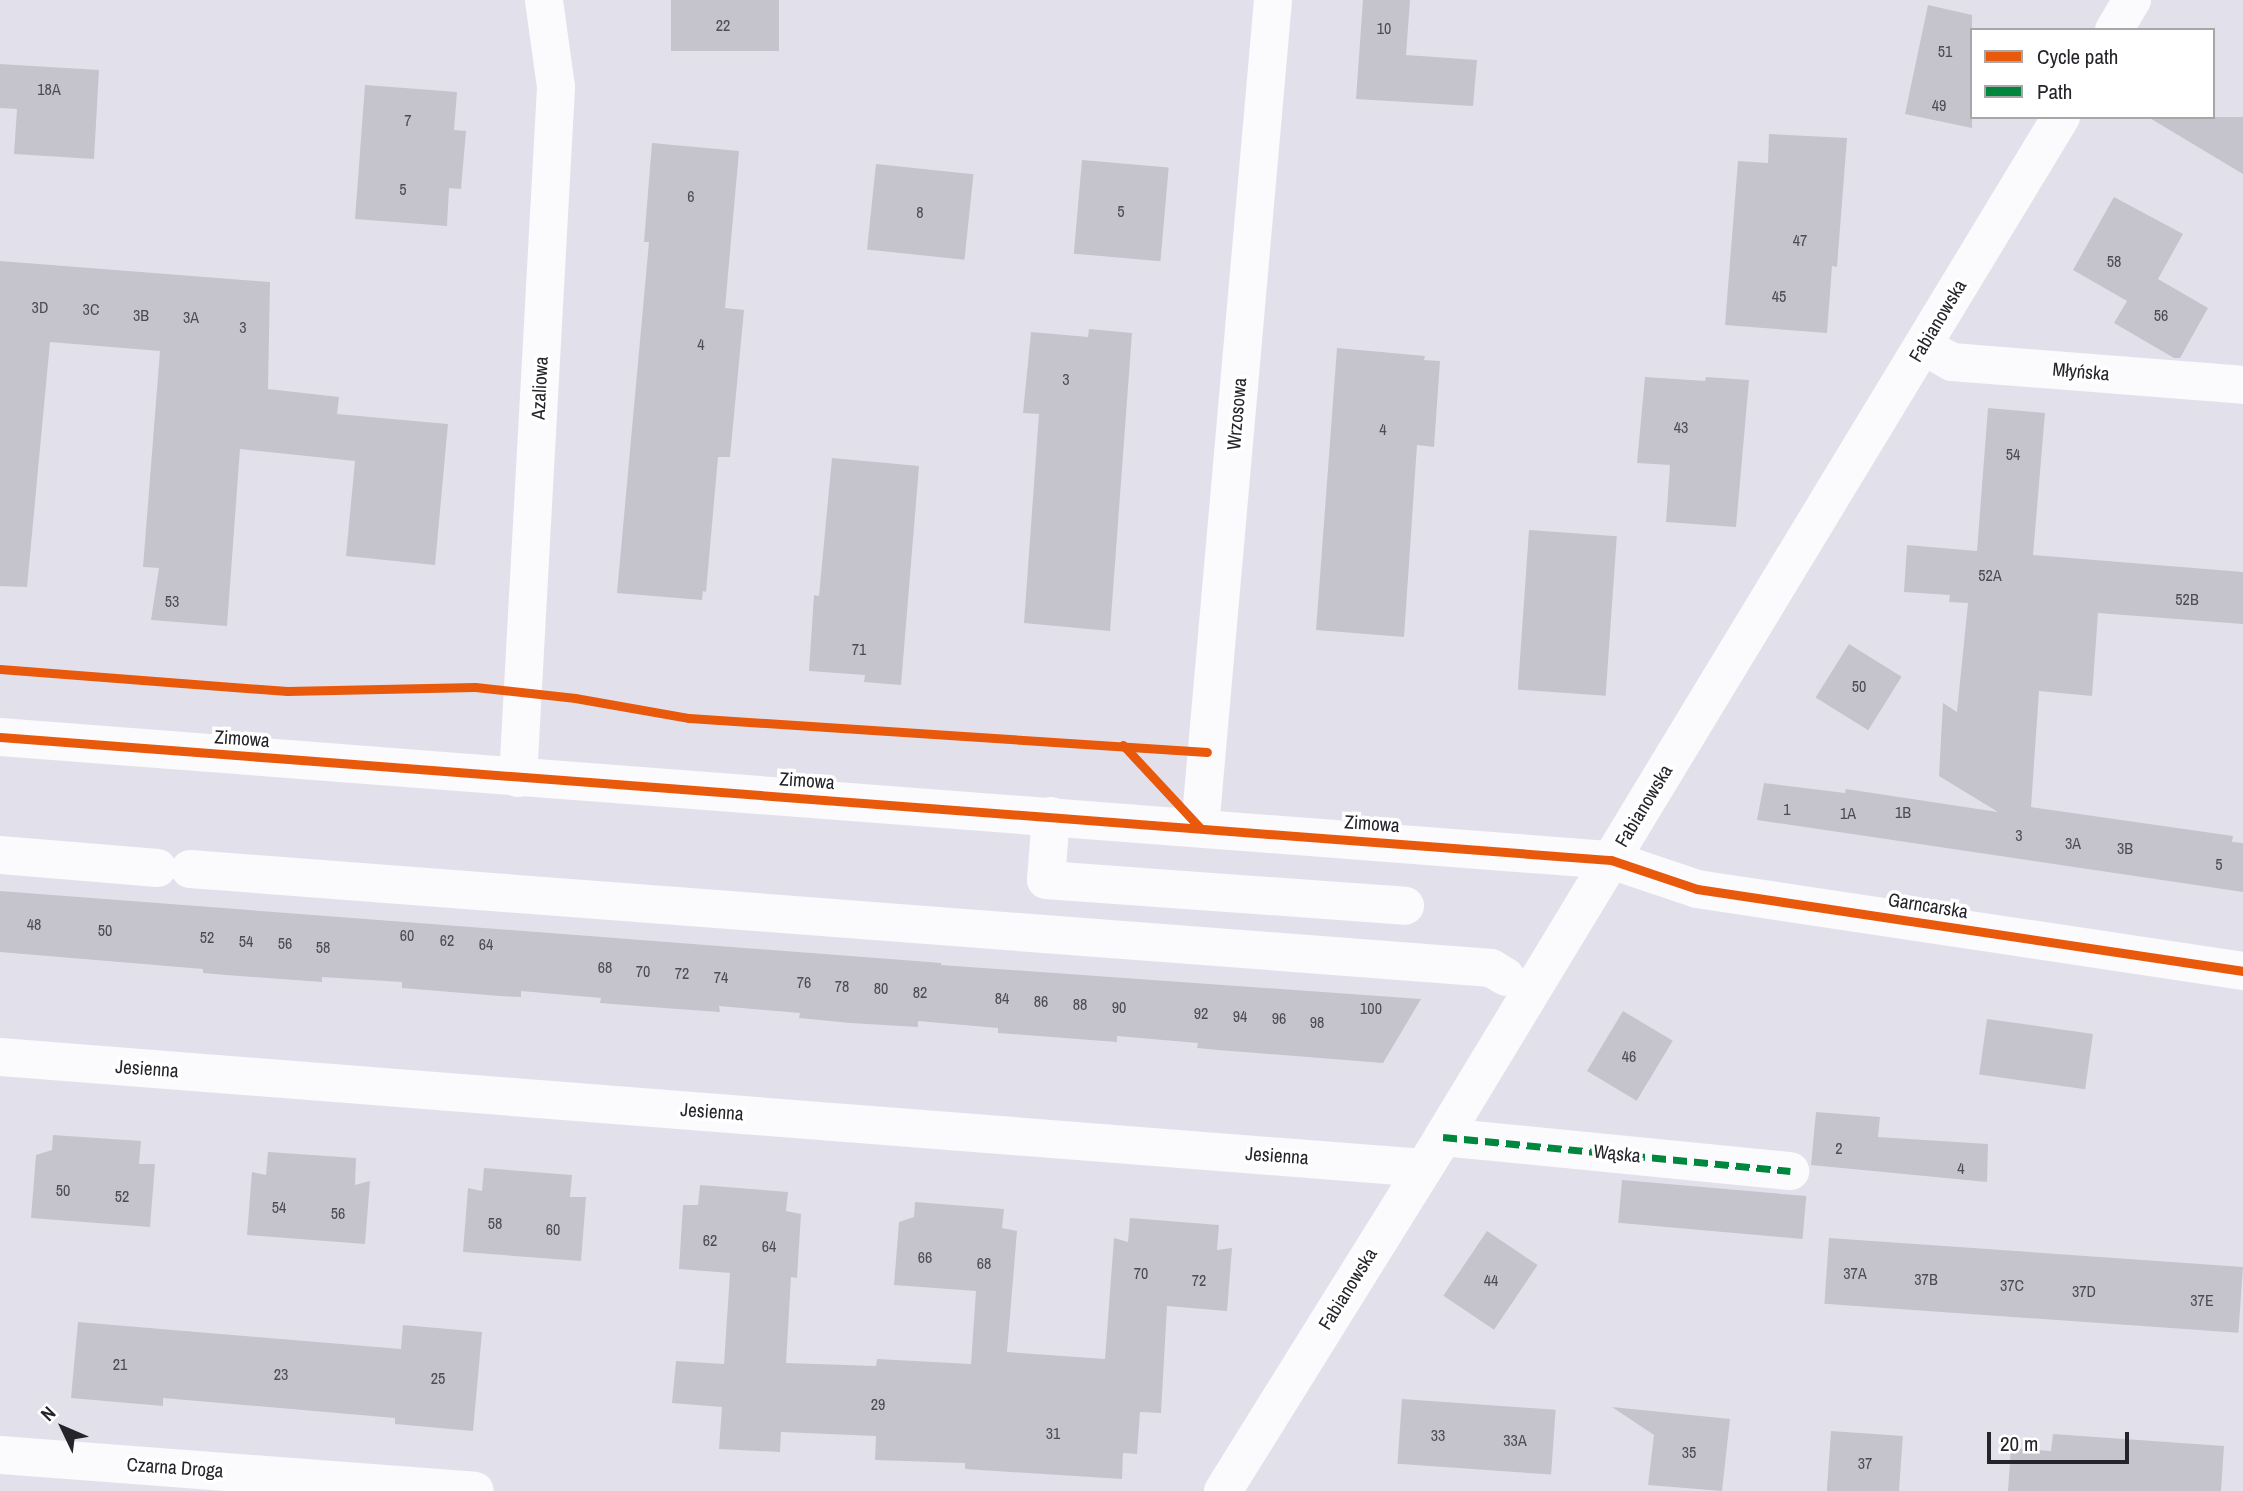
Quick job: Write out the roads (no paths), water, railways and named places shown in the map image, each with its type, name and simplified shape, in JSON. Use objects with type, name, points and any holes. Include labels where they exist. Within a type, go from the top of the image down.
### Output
[{"type":"street","name":"Azaliowa","points":[[518,778],[556,88],[544,0]]},
{"type":"street","name":"Wrzosowa","points":[[1200,828],[1273,0]]},
{"type":"street","points":[[2115,28],[2132,0]]},
{"type":"street","name":"Fabianowska","points":[[1223,1491],[1433,1152],[2060,119]]},
{"type":"street","name":"Młyńska","points":[[1923,346],[1952,362],[2243,385]]},
{"type":"street","name":"Zimowa","points":[[0,737],[1611,860]]},
{"type":"street","points":[[1041,934],[1051,817]]},
{"type":"street","points":[[0,855],[1491,968],[1506,977]]},
{"type":"street","name":"Garncarska","points":[[1611,860],[1697,889],[2243,971]]},
{"type":"street","points":[[1046,880],[1405,906]]},
{"type":"street","name":"Jesienna","points":[[0,1057],[1433,1152]]},
{"type":"street","name":"Wąska","points":[[1433,1152],[1790,1171]]},
{"type":"street","name":"Czarna Droga","points":[[0,1455],[475,1491]]}]
